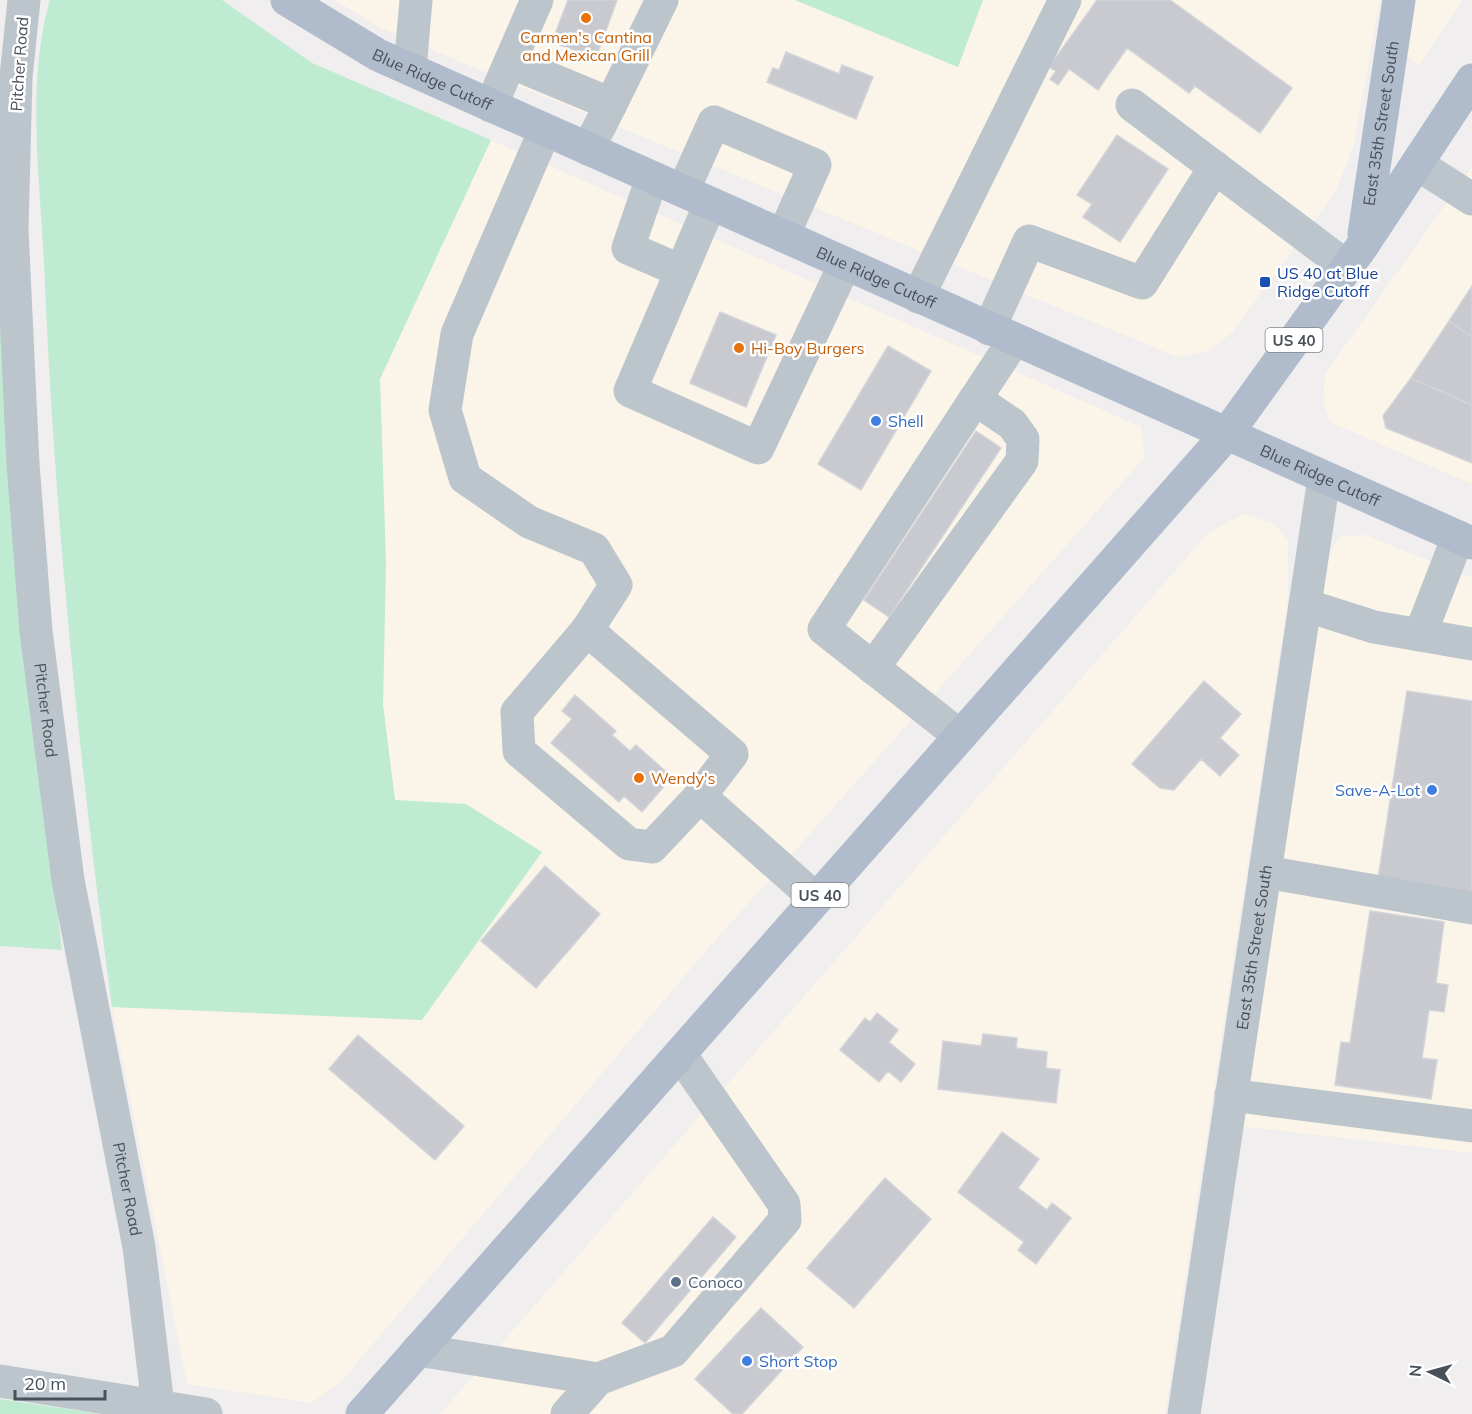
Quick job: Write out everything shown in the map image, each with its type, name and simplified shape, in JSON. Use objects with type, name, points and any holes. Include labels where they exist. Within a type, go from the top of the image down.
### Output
[{"type":"main road","name":"Blue Ridge Cutoff","points":[[287,0],[378,55],[1465,540]]},
{"type":"main road","name":"East 35th Street South","points":[[1355,256],[1399,0]]},
{"type":"main road","name":"US 40","points":[[362,1414],[1226,435],[1355,256],[1416,164],[1469,91]]},
{"type":"street","name":"Pitcher Road","points":[[24,0],[16,77],[12,229],[23,464],[36,631],[68,880],[139,1247],[159,1410]]},
{"type":"street","points":[[410,69],[416,0]]},
{"type":"street","points":[[491,106],[537,0]]},
{"type":"street","points":[[588,149],[662,0]]},
{"type":"street","points":[[918,297],[1065,0]]},
{"type":"street","points":[[510,62],[611,104]]},
{"type":"street","points":[[1132,105],[1215,167],[1355,256]]},
{"type":"street","points":[[783,236],[815,165],[714,122],[681,271],[630,391],[758,448],[845,264]]},
{"type":"street","points":[[545,130],[457,334],[445,410],[465,478],[530,522],[594,549],[616,585],[587,630],[517,712],[519,751],[628,844],[652,847],[700,796],[732,754],[587,630]]},
{"type":"street","points":[[1416,164],[1472,200]]},
{"type":"street","points":[[960,736],[824,628],[975,399],[1001,334],[1029,241],[1142,283],[1215,167]]},
{"type":"street","points":[[652,178],[628,248],[681,271]]},
{"type":"street","points":[[873,668],[1022,461],[1023,439],[1012,424],[975,399]]},
{"type":"street","name":"East 35th Street South","points":[[1184,1414],[1324,478]]},
{"type":"street","points":[[1420,635],[1465,540]]},
{"type":"street","points":[[1305,605],[1374,627],[1472,644]]},
{"type":"street","points":[[700,796],[816,899]]},
{"type":"street","points":[[1265,872],[1472,908]]},
{"type":"street","points":[[567,1414],[598,1379],[673,1351],[785,1220],[784,1204],[680,1054]]},
{"type":"street","points":[[1232,1095],[1472,1126]]},
{"type":"street","points":[[418,1350],[598,1379]]},
{"type":"street","points":[[0,1382],[159,1410],[206,1414]]},
{"type":"shaded area","points":[[335,0],[795,0],[958,67],[983,0],[1380,0],[1353,148],[1336,191],[1231,334],[1203,353],[1178,357],[463,63],[381,28]]},
{"type":"shaded area","points":[[1415,0],[1462,0],[1419,66],[1406,56]]},
{"type":"shaded area","points":[[491,140],[1141,427],[1145,457],[698,960],[340,1383],[311,1403],[187,1384],[112,1007],[422,1020],[466,805],[395,800],[383,705],[386,563],[380,379]]},
{"type":"shaded area","points":[[1472,167],[1472,484],[1330,422],[1323,403],[1325,374]]},
{"type":"shaded area","points":[[1243,514],[1273,523],[1288,540],[1288,598],[1165,1414],[440,1414],[1208,533]]},
{"type":"shaded area","points":[[1365,535],[1472,578],[1472,1153],[1240,1126],[1328,552],[1342,536]]},
{"type":"green space","points":[[50,0],[222,0],[312,63],[491,140],[380,379],[386,563],[383,705],[395,800],[466,804],[542,852],[422,1020],[112,1007],[69,636],[48,356],[36,96],[38,63]]},
{"type":"green space","points":[[795,0],[983,0],[958,67]]},
{"type":"green space","points":[[0,121],[15,553],[62,950],[0,946]]},
{"type":"green space","points":[[0,1399],[100,1414],[0,1414]]},
{"type":"building","points":[[568,0],[617,0],[596,58],[552,42]]},
{"type":"building","points":[[1097,0],[1170,0],[1292,88],[1260,133],[1195,86],[1189,93],[1127,48],[1098,90],[1069,69],[1058,85],[1050,79],[1056,71],[1049,67]]},
{"type":"building","points":[[786,52],[839,74],[842,65],[873,77],[856,119],[767,82],[773,68],[779,70]]},
{"type":"building","points":[[1117,135],[1168,169],[1120,242],[1083,217],[1092,204],[1077,195]]},
{"type":"building","points":[[1472,286],[1472,337],[1449,321]]},
{"type":"building","points":[[720,312],[776,335],[746,407],[690,383]]},
{"type":"building","points":[[1449,321],[1472,337],[1472,405],[1411,378]]},
{"type":"building","points":[[888,346],[931,371],[861,490],[818,464]]},
{"type":"building","points":[[1411,378],[1472,405],[1472,463],[1386,428],[1383,416]]},
{"type":"building","points":[[976,431],[1001,448],[889,617],[864,600]]},
{"type":"building","points":[[1204,681],[1241,714],[1220,738],[1239,755],[1220,776],[1201,759],[1174,790],[1160,788],[1132,764]]},
{"type":"building","name":"Save-A-Lot","points":[[1407,691],[1472,701],[1472,894],[1378,879]]},
{"type":"building","points":[[575,695],[616,731],[612,735],[630,751],[636,745],[672,777],[642,812],[624,796],[619,802],[551,743],[572,719],[562,711]]},
{"type":"building","points":[[545,866],[600,914],[536,988],[481,941]]},
{"type":"building","points":[[1370,911],[1444,922],[1436,983],[1448,985],[1444,1012],[1429,1010],[1422,1058],[1437,1060],[1431,1099],[1335,1085],[1341,1042],[1350,1043]]},
{"type":"building","points":[[877,1013],[898,1030],[889,1042],[915,1064],[901,1082],[888,1071],[879,1082],[840,1050],[865,1018],[870,1022]]},
{"type":"building","points":[[983,1034],[1017,1038],[1016,1048],[1047,1052],[1046,1068],[1060,1070],[1056,1103],[938,1089],[943,1041],[981,1046]]},
{"type":"building","points":[[358,1035],[464,1126],[435,1160],[329,1069]]},
{"type":"building","points":[[1002,1132],[1039,1159],[1018,1188],[1047,1210],[1052,1203],[1071,1218],[1036,1264],[1018,1250],[1024,1242],[958,1192]]},
{"type":"building","points":[[885,1178],[931,1219],[854,1308],[807,1268]]},
{"type":"building","points":[[713,1217],[736,1237],[645,1343],[622,1323]]},
{"type":"building","points":[[761,1308],[803,1347],[742,1414],[733,1414],[695,1379]]},
{"type":"place","name":"Carmen's Cantina and Mexican Grill","points":[[586,18]]},
{"type":"place","name":"US 40 at Blue Ridge Cutoff","points":[[1265,282]]},
{"type":"place","name":"Hi-Boy Burgers","points":[[739,348]]},
{"type":"place","name":"Shell","points":[[876,421]]},
{"type":"place","name":"Wendy's","points":[[639,778]]},
{"type":"place","name":"Save-A-Lot","points":[[1432,790]]},
{"type":"place","name":"Conoco","points":[[676,1282]]},
{"type":"place","name":"Short Stop","points":[[747,1361]]}]
